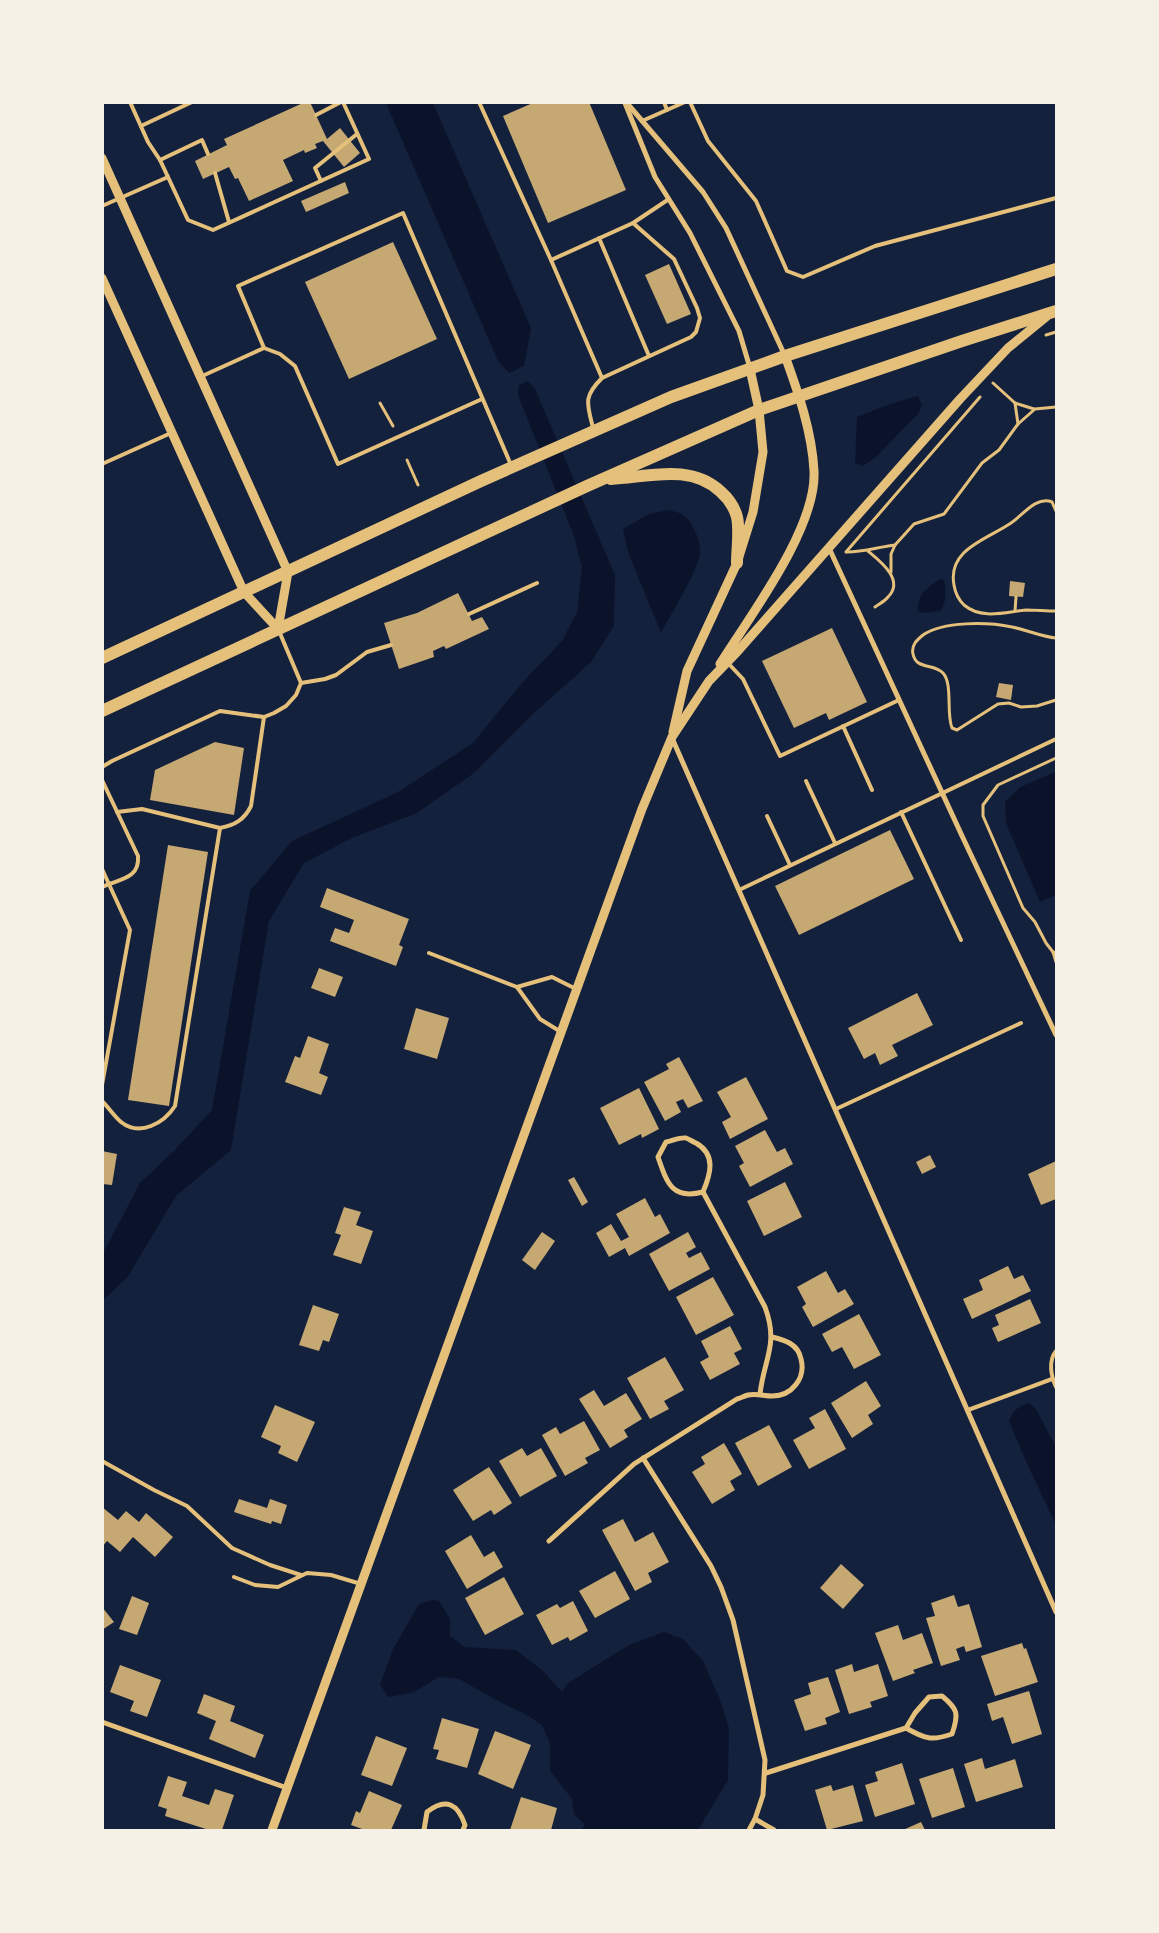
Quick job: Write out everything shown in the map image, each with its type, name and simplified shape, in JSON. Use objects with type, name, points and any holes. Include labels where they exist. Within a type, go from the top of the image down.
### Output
[{"type":"main road","points":[[102,658],[527,460],[671,397],[785,356],[1056,269]]},
{"type":"main road","points":[[102,711],[587,486],[759,410],[1053,312]]},
{"type":"main road","points":[[604,479],[672,474],[691,475],[708,481],[732,503],[738,518],[736,563]]},
{"type":"street","points":[[625,102],[704,192],[726,228],[785,356],[800,396],[808,430],[814,472],[811,498],[804,521],[790,554],[672,737]]},
{"type":"street","points":[[272,1830],[576,989],[642,809],[672,737],[687,671],[736,563],[753,512],[763,452],[759,410],[739,331],[690,233],[655,178],[625,102]]},
{"type":"street","points":[[102,158],[288,572],[278,629]]},
{"type":"street","points":[[102,278],[244,592],[278,629]]},
{"type":"street","points":[[709,681],[728,662],[988,368],[1008,348],[1053,312]]},
{"type":"street","points":[[829,548],[1056,1035]]},
{"type":"street","points":[[672,737],[1056,1612]]},
{"type":"street","points":[[685,1138],[699,1145],[707,1152],[711,1161],[710,1176],[703,1192],[690,1196],[677,1192],[666,1179],[658,1157],[666,1142],[685,1138]]},
{"type":"street","points":[[703,1192],[765,1306],[769,1318],[772,1337],[771,1349],[763,1373],[760,1394]]},
{"type":"street","points":[[549,1541],[624,1471],[737,1399],[749,1395],[771,1396],[783,1394],[793,1389],[800,1379],[803,1368],[801,1356],[795,1347],[786,1340],[772,1337]]},
{"type":"street","points":[[644,1458],[711,1566],[733,1620],[763,1748],[766,1773],[763,1796],[749,1830]]},
{"type":"street","points":[[766,1773],[906,1728],[914,1713],[929,1697],[942,1696],[954,1706],[957,1719],[952,1734],[936,1739],[920,1736],[906,1728]]},
{"type":"street","points":[[102,1722],[287,1788]]},
{"type":"street","points":[[424,1830],[424,1820],[428,1812],[436,1805],[450,1805],[460,1811],[465,1825],[463,1830]]},
{"type":"street","points":[[755,1819],[774,1830]]},
{"type":"lane","points":[[130,102],[188,220],[213,230],[369,159],[342,102],[316,115]]},
{"type":"lane","points":[[141,126],[181,105],[192,102]]},
{"type":"lane","points":[[479,102],[602,378]]},
{"type":"lane","points":[[664,102],[667,110]]},
{"type":"lane","points":[[642,121],[685,102]]},
{"type":"lane","points":[[690,102],[708,141],[756,201],[787,271],[803,277],[875,246],[1056,198]]},
{"type":"lane","points":[[321,181],[315,168],[357,134]]},
{"type":"lane","points":[[160,160],[202,140],[208,154]]},
{"type":"lane","points":[[215,174],[229,222]]},
{"type":"lane","points":[[102,206],[168,177]]},
{"type":"lane","points":[[551,260],[633,223],[669,199]]},
{"type":"lane","points":[[264,348],[238,286],[402,213],[512,467]]},
{"type":"lane","points":[[594,430],[586,403],[590,392],[602,378],[691,337],[696,332],[700,318],[674,259],[633,223]]},
{"type":"lane","points":[[599,238],[649,356]]},
{"type":"lane","points":[[200,377],[264,348],[280,354],[295,366],[338,464],[482,399]]},
{"type":"lane","points":[[102,464],[172,432]]},
{"type":"lane","points":[[468,614],[538,582]]},
{"type":"lane","points":[[102,767],[220,710],[264,717],[286,706],[296,695],[301,683],[278,629]]},
{"type":"lane","points":[[301,683],[325,680],[336,675],[367,652],[391,645]]},
{"type":"lane","points":[[728,662],[743,679],[780,756],[899,700]]},
{"type":"lane","points":[[117,812],[142,809],[220,828],[237,823],[245,817],[251,806],[264,717]]},
{"type":"lane","points":[[843,726],[872,790]]},
{"type":"lane","points":[[739,890],[1056,740]]},
{"type":"lane","points":[[102,780],[138,856],[139,865],[136,871],[129,876],[102,887]]},
{"type":"lane","points":[[806,781],[836,844]]},
{"type":"lane","points":[[902,812],[961,940]]},
{"type":"lane","points":[[767,816],[790,865]]},
{"type":"lane","points":[[102,1101],[122,1123],[132,1127],[156,1125],[164,1120],[175,1106],[220,828]]},
{"type":"lane","points":[[102,869],[130,930],[102,1085]]},
{"type":"lane","points":[[429,953],[517,986],[540,1019],[561,1032]]},
{"type":"lane","points":[[517,986],[552,976],[576,989]]},
{"type":"lane","points":[[836,1109],[1021,1024]]},
{"type":"lane","points":[[1056,1351],[1051,1369],[1052,1379],[1056,1387]]},
{"type":"lane","points":[[968,1410],[1052,1379]]},
{"type":"lane","points":[[102,1461],[187,1506],[232,1548],[270,1565],[301,1575]]},
{"type":"lane","points":[[234,1577],[255,1585],[278,1587],[307,1573],[331,1575],[361,1584]]},
{"type":"path","points":[[1040,339],[1056,332]]},
{"type":"path","points":[[895,545],[874,547],[868,551],[846,552],[996,379]]},
{"type":"path","points":[[993,382],[1015,403],[1035,409],[1056,408]]},
{"type":"path","points":[[380,403],[393,426]]},
{"type":"path","points":[[1015,403],[1018,424]]},
{"type":"path","points":[[875,607],[890,596],[894,585],[891,573],[891,554],[895,545],[914,524],[944,514],[982,463],[999,450],[1018,424],[1035,409]]},
{"type":"path","points":[[407,460],[418,484]]},
{"type":"path","points":[[1056,511],[1052,502],[1046,500],[1037,501],[1023,515],[1006,527],[964,551],[956,564],[952,577],[955,593],[963,604],[976,612],[988,614],[1015,611],[1056,611]]},
{"type":"path","points":[[868,551],[884,564],[891,573]]},
{"type":"path","points":[[1015,611],[1016,597]]},
{"type":"path","points":[[1056,638],[1010,627],[964,624],[941,626],[927,633],[914,643],[912,649],[915,660],[920,664],[943,673],[946,680],[949,720],[952,728],[957,730],[961,729],[973,718],[1005,701],[1021,707],[1037,706],[1056,700]]},
{"type":"path","points":[[1056,758],[998,785],[983,805],[983,816],[1024,908],[1035,922],[1046,943],[1055,953],[1056,962]]},
{"type":"water","points":[[386,103],[433,103],[531,328],[524,366],[509,373],[498,361]]},
{"type":"water","points":[[528,381],[535,389],[615,575],[614,626],[591,662],[534,713],[474,773],[417,813],[352,838],[304,863],[269,921],[231,1150],[176,1196],[127,1278],[103,1300],[103,1253],[140,1183],[174,1151],[212,1110],[250,891],[292,841],[398,792],[473,743],[521,684],[562,641],[577,612],[582,568],[574,536],[518,395],[519,385]]},
{"type":"water","points":[[918,396],[922,405],[918,414],[875,458],[863,466],[855,463],[857,417],[890,404]]},
{"type":"water","points":[[669,510],[680,513],[692,525],[697,536],[700,553],[690,581],[661,633],[628,552],[623,529],[649,514]]},
{"type":"water","points":[[941,579],[944,580],[945,596],[944,604],[940,611],[923,613],[918,611],[921,595]]},
{"type":"water","points":[[1056,772],[1056,895],[1040,902],[1006,823],[1005,802],[1020,787]]},
{"type":"water","points":[[1029,1403],[1036,1409],[1056,1447],[1056,1525],[1009,1421],[1017,1409]]},
{"type":"water","points":[[433,1600],[439,1601],[450,1619],[450,1636],[465,1647],[516,1650],[543,1671],[562,1692],[568,1683],[629,1645],[664,1632],[683,1639],[703,1661],[720,1700],[729,1728],[728,1780],[698,1830],[580,1830],[585,1825],[574,1814],[572,1799],[550,1771],[550,1744],[542,1725],[459,1679],[439,1677],[412,1693],[388,1697],[380,1684],[393,1649],[419,1604]]},
{"type":"building","points":[[305,102],[310,102],[327,139],[340,128],[360,153],[344,167],[323,141],[315,144],[317,148],[305,153],[304,150],[283,160],[293,181],[249,201],[238,178],[235,179],[229,167],[203,179],[195,161],[227,145],[224,139]]},
{"type":"building","points":[[535,102],[589,102],[626,190],[548,223],[503,116]]},
{"type":"building","points":[[345,182],[349,193],[306,212],[301,201]]},
{"type":"building","points":[[393,242],[437,339],[349,379],[305,282]]},
{"type":"building","points":[[669,264],[691,314],[667,324],[645,275]]},
{"type":"building","points":[[1010,581],[1025,583],[1023,597],[1009,596]]},
{"type":"building","points":[[458,593],[472,621],[482,617],[489,629],[446,649],[444,646],[433,651],[434,657],[399,669],[384,623],[417,613]]},
{"type":"building","points":[[832,628],[867,702],[829,720],[826,713],[794,728],[762,661]]},
{"type":"building","points":[[999,683],[1013,685],[1011,700],[996,697]]},
{"type":"building","points":[[215,742],[244,748],[234,815],[150,800],[155,770]]},
{"type":"building","points":[[890,830],[914,879],[799,935],[775,886]]},
{"type":"building","points":[[168,845],[208,852],[169,1106],[128,1100]]},
{"type":"building","points":[[327,888],[409,919],[399,945],[403,947],[396,966],[330,941],[335,928],[349,933],[354,920],[320,907]]},
{"type":"building","points":[[319,968],[343,977],[335,997],[311,988]]},
{"type":"building","points":[[917,993],[933,1025],[892,1045],[898,1056],[880,1065],[875,1053],[864,1059],[848,1028]]},
{"type":"building","points":[[416,1008],[449,1018],[437,1059],[404,1049]]},
{"type":"building","points":[[308,1036],[329,1044],[319,1073],[328,1077],[321,1095],[285,1082],[295,1056],[300,1058]]},
{"type":"building","points":[[679,1057],[703,1101],[688,1108],[683,1099],[676,1102],[681,1112],[665,1121],[644,1082],[669,1069],[666,1064]]},
{"type":"building","points":[[746,1077],[768,1119],[730,1139],[722,1122],[731,1117],[717,1092]]},
{"type":"building","points":[[639,1088],[659,1129],[642,1138],[641,1134],[619,1145],[600,1108]]},
{"type":"building","points":[[765,1130],[777,1152],[785,1148],[793,1164],[750,1187],[739,1166],[744,1163],[735,1146]]},
{"type":"building","points":[[102,1151],[117,1154],[112,1185],[102,1184]]},
{"type":"building","points":[[930,1155],[936,1167],[922,1174],[916,1162]]},
{"type":"building","points":[[1056,1161],[1056,1199],[1041,1205],[1028,1174]]},
{"type":"building","points":[[574,1177],[588,1202],[582,1206],[568,1180]]},
{"type":"building","points":[[785,1182],[802,1217],[764,1236],[747,1201]]},
{"type":"building","points":[[645,1198],[655,1217],[660,1214],[670,1233],[629,1256],[625,1248],[609,1257],[596,1233],[611,1224],[621,1241],[629,1237],[616,1214]]},
{"type":"building","points":[[344,1207],[361,1212],[356,1225],[373,1231],[361,1264],[333,1255],[341,1235],[335,1233]]},
{"type":"building","points":[[542,1232],[555,1241],[535,1270],[522,1260]]},
{"type":"building","points":[[688,1232],[696,1247],[686,1253],[689,1258],[701,1252],[710,1269],[669,1291],[649,1254]]},
{"type":"building","points":[[1008,1266],[1014,1279],[1023,1275],[1031,1291],[972,1319],[963,1299],[983,1290],[979,1280]]},
{"type":"building","points":[[826,1271],[838,1293],[845,1289],[854,1304],[813,1327],[802,1307],[806,1304],[797,1287]]},
{"type":"building","points":[[713,1277],[734,1315],[696,1335],[676,1297]]},
{"type":"building","points":[[1030,1299],[1041,1323],[998,1342],[992,1328],[999,1325],[995,1315]]},
{"type":"building","points":[[313,1305],[339,1314],[329,1342],[323,1340],[319,1351],[299,1345]]},
{"type":"building","points":[[859,1314],[881,1355],[854,1369],[842,1347],[832,1352],[822,1334]]},
{"type":"building","points":[[730,1326],[742,1349],[734,1353],[740,1364],[710,1380],[700,1362],[709,1357],[701,1341]]},
{"type":"building","points":[[665,1357],[684,1390],[664,1401],[669,1409],[650,1419],[627,1378]]},
{"type":"building","points":[[866,1381],[881,1406],[868,1415],[873,1424],[852,1438],[831,1403]]},
{"type":"building","points":[[594,1390],[604,1406],[626,1393],[642,1419],[624,1430],[628,1437],[610,1448],[579,1399]]},
{"type":"building","points":[[275,1405],[315,1422],[297,1462],[278,1453],[281,1446],[261,1437]]},
{"type":"building","points":[[825,1409],[846,1449],[809,1469],[793,1440],[815,1428],[809,1418]]},
{"type":"building","points":[[584,1421],[600,1450],[585,1458],[588,1463],[565,1476],[542,1435],[556,1427],[560,1434]]},
{"type":"building","points":[[769,1425],[792,1467],[758,1486],[735,1443]]},
{"type":"building","points":[[724,1443],[742,1474],[730,1481],[735,1490],[712,1504],[692,1472],[705,1464],[701,1457]]},
{"type":"building","points":[[522,1448],[527,1456],[541,1448],[557,1476],[520,1497],[499,1461]]},
{"type":"building","points":[[489,1467],[512,1503],[494,1515],[491,1510],[473,1521],[453,1490]]},
{"type":"building","points":[[239,1499],[267,1508],[270,1499],[287,1505],[281,1524],[272,1521],[271,1524],[234,1512]]},
{"type":"building","points":[[102,1507],[118,1520],[126,1511],[139,1522],[146,1513],[173,1537],[155,1557],[133,1537],[120,1552],[107,1541],[102,1547]]},
{"type":"building","points":[[623,1519],[635,1542],[653,1532],[669,1562],[648,1573],[652,1582],[635,1591],[602,1530]]},
{"type":"building","points":[[471,1535],[484,1557],[494,1551],[503,1567],[467,1589],[445,1551]]},
{"type":"building","points":[[841,1564],[864,1585],[843,1609],[820,1588]]},
{"type":"building","points":[[615,1571],[630,1599],[595,1618],[579,1591]]},
{"type":"building","points":[[504,1577],[524,1614],[485,1635],[465,1598]]},
{"type":"building","points":[[954,1595],[958,1607],[969,1604],[982,1647],[966,1652],[964,1646],[956,1649],[960,1660],[941,1666],[926,1618],[935,1616],[931,1603]]},
{"type":"building","points":[[132,1596],[149,1603],[137,1635],[119,1629]]},
{"type":"building","points":[[573,1601],[588,1631],[570,1641],[568,1637],[552,1645],[536,1615],[557,1604],[560,1608]]},
{"type":"building","points":[[102,1607],[114,1622],[102,1630]]},
{"type":"building","points":[[898,1625],[903,1640],[922,1633],[933,1663],[913,1670],[915,1673],[893,1681],[875,1633]]},
{"type":"building","points":[[1022,1643],[1024,1649],[1026,1648],[1038,1682],[995,1696],[981,1656]]},
{"type":"building","points":[[852,1664],[854,1672],[878,1664],[888,1696],[870,1702],[872,1707],[849,1714],[835,1670]]},
{"type":"building","points":[[120,1665],[161,1680],[147,1717],[130,1711],[134,1701],[110,1692]]},
{"type":"building","points":[[828,1677],[840,1712],[825,1718],[827,1724],[805,1731],[794,1700],[811,1694],[808,1683]]},
{"type":"building","points":[[1029,1691],[1042,1734],[1012,1744],[1003,1717],[992,1721],[987,1704]]},
{"type":"building","points":[[204,1694],[235,1706],[230,1721],[264,1735],[255,1758],[209,1739],[216,1721],[197,1713]]},
{"type":"building","points":[[442,1718],[479,1729],[467,1768],[436,1759],[439,1750],[433,1749]]},
{"type":"building","points":[[495,1731],[531,1745],[513,1789],[478,1774]]},
{"type":"building","points":[[376,1736],[407,1748],[392,1786],[361,1775]]},
{"type":"building","points":[[982,1758],[985,1769],[1015,1759],[1023,1787],[976,1802],[964,1764]]},
{"type":"building","points":[[902,1763],[915,1804],[875,1817],[865,1785],[878,1781],[875,1772]]},
{"type":"building","points":[[953,1768],[965,1807],[932,1818],[919,1779]]},
{"type":"building","points":[[168,1776],[187,1782],[182,1796],[209,1805],[215,1789],[234,1795],[222,1830],[209,1830],[165,1816],[167,1809],[158,1806]]},
{"type":"building","points":[[831,1785],[833,1791],[853,1785],[863,1821],[827,1830],[815,1790]]},
{"type":"building","points":[[369,1791],[402,1805],[391,1830],[365,1830],[351,1825],[356,1811],[360,1813]]},
{"type":"building","points":[[521,1797],[557,1808],[551,1830],[510,1830]]},
{"type":"building","points":[[921,1822],[925,1830],[903,1830]]}]
